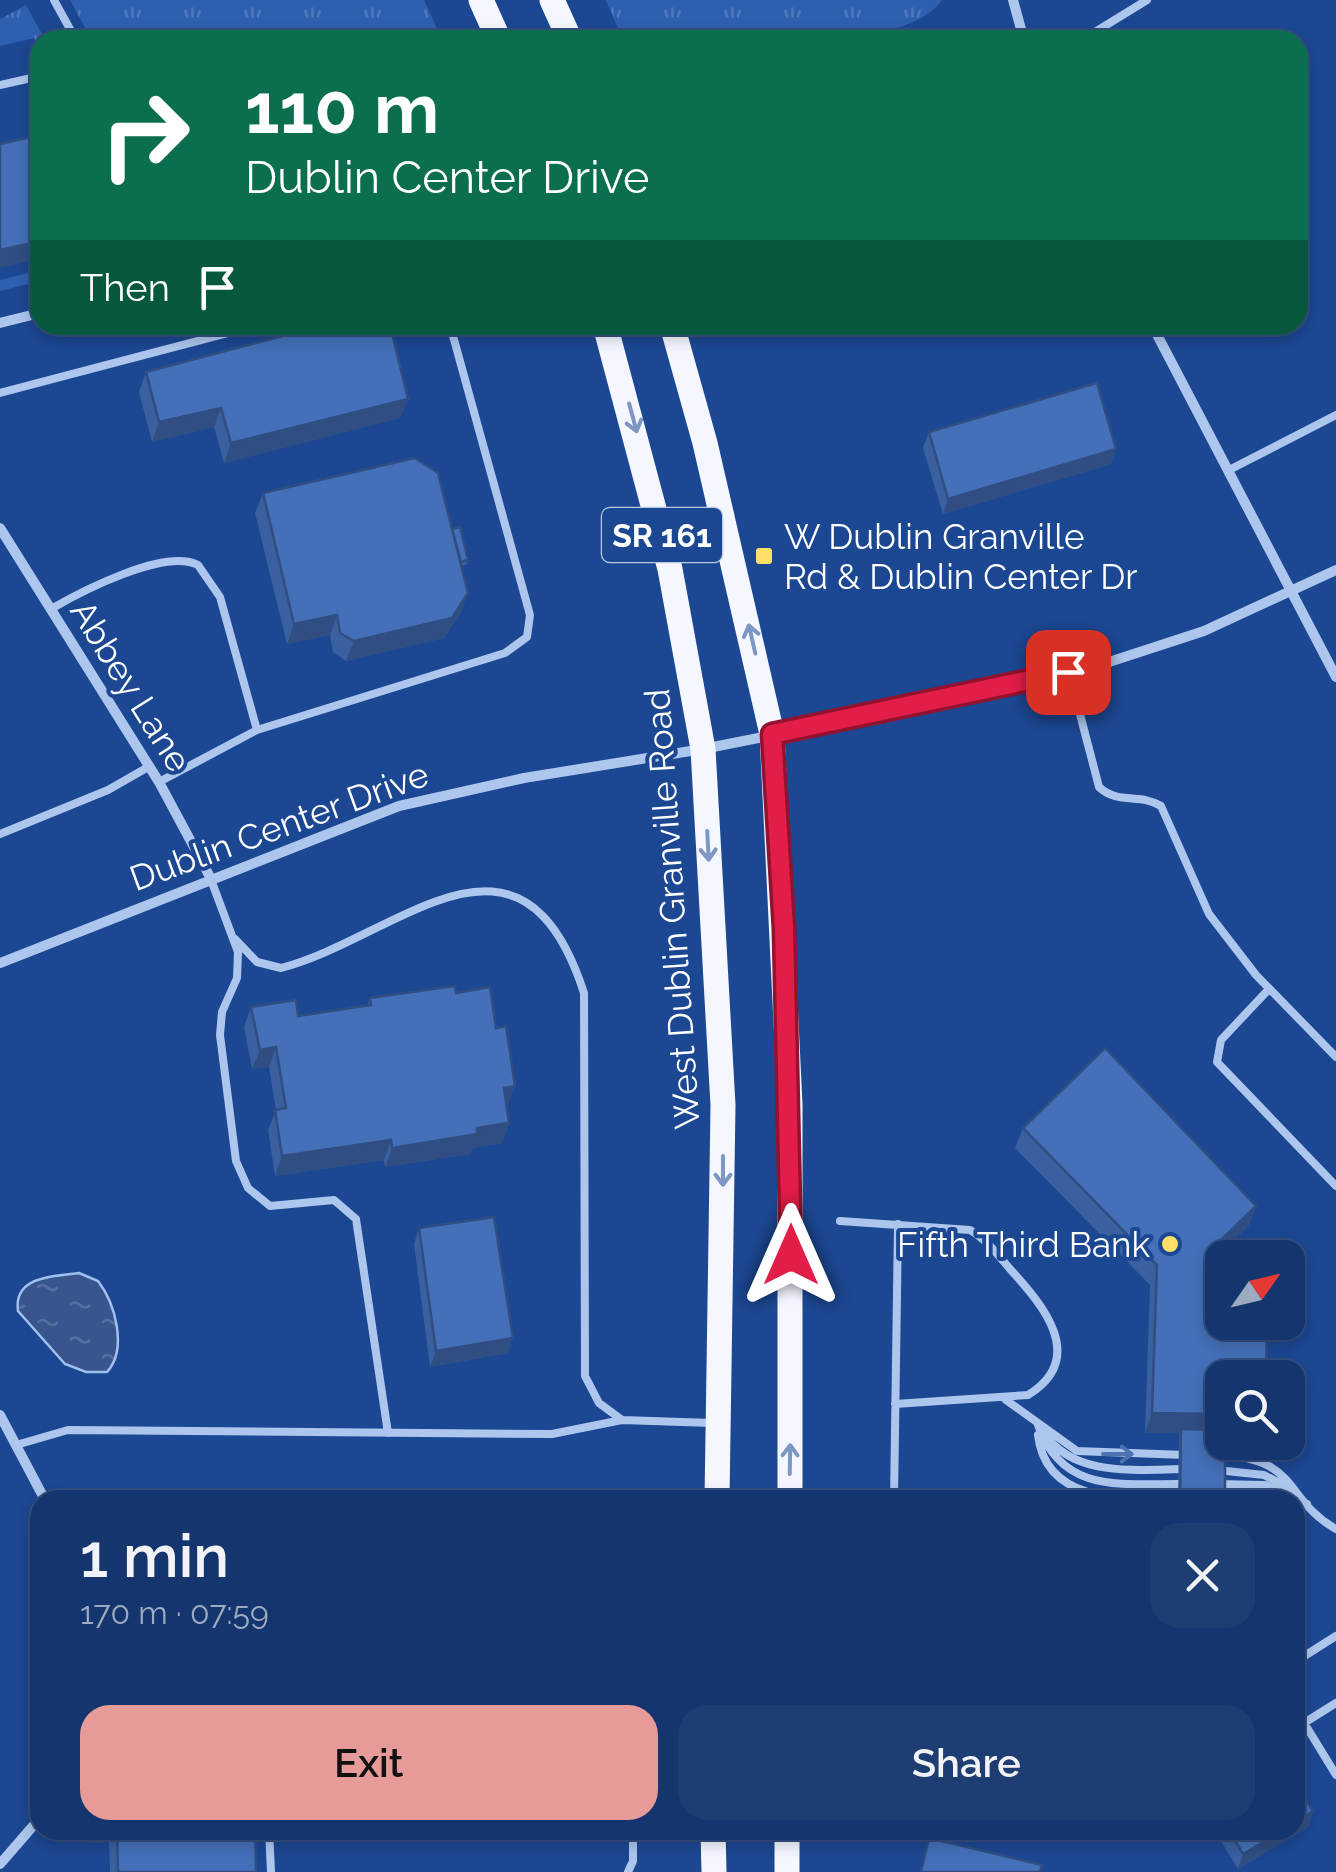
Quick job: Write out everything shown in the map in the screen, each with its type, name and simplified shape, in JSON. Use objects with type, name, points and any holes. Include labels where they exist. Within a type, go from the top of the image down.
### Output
[{"type":"main road","points":[[481,0],[494,30]]},
{"type":"main road","points":[[552,0],[566,30]]},
{"type":"main road","name":"West Dublin Granville Road","points":[[608,335],[666,552],[697,699],[703,749],[722,1105],[717,1490]]},
{"type":"main road","name":"SR 161","points":[[675,335],[709,460],[772,734],[790,1104],[790,1490]]},
{"type":"main road","points":[[713,1840],[714,1872]]},
{"type":"main road","points":[[787,1840],[787,1872]]},
{"type":"street","points":[[1014,0],[1022,30]]},
{"type":"street","points":[[0,323],[30,316]]},
{"type":"street","points":[[1157,335],[1336,677]]},
{"type":"street","name":"Abbey Lane","points":[[0,528],[160,782],[210,877]]},
{"type":"street","name":"Dublin Center Drive","points":[[0,963],[210,877],[416,802],[524,778],[703,749],[1068,672],[1204,631],[1336,570]]},
{"type":"street","points":[[0,1416],[39,1490]]},
{"type":"street","points":[[0,1864],[30,1830]]},
{"type":"lane","points":[[54,0],[70,30]]},
{"type":"lane","points":[[1098,30],[1147,0]]},
{"type":"lane","points":[[0,85],[30,78]]},
{"type":"lane","points":[[0,393],[220,335]]},
{"type":"lane","points":[[160,782],[256,730],[505,653],[527,637],[530,615],[471,388],[453,335]]},
{"type":"lane","points":[[1229,470],[1336,415]]},
{"type":"lane","points":[[51,609],[82,591],[168,561],[198,565],[220,597],[256,730]]},
{"type":"lane","points":[[1068,672],[1099,787],[1116,798],[1147,800],[1164,810],[1209,914],[1270,989],[1336,1057]]},
{"type":"lane","points":[[0,834],[108,790],[150,766]]},
{"type":"lane","points":[[210,877],[235,938],[239,966],[222,1012],[220,1035],[238,1171],[254,1196],[270,1206],[334,1200],[356,1219],[388,1433]]},
{"type":"lane","points":[[235,938],[257,962],[281,968],[438,899],[471,890],[502,892],[547,925],[570,958],[584,993],[585,1376],[599,1403],[622,1420]]},
{"type":"lane","points":[[1270,989],[1221,1040],[1218,1062],[1336,1186]]},
{"type":"lane","points":[[840,1221],[957,1226],[975,1232],[1048,1314],[1057,1347],[1052,1372],[1033,1392],[1005,1400],[895,1404]]},
{"type":"lane","points":[[894,1490],[898,1224]]},
{"type":"lane","points":[[1005,1400],[1076,1452],[1194,1455]]},
{"type":"lane","points":[[16,1445],[68,1430],[552,1434],[622,1420],[718,1423]]},
{"type":"lane","points":[[1036,1421],[1051,1443],[1078,1463],[1194,1470]]},
{"type":"lane","points":[[1036,1421],[1052,1456],[1091,1480],[1194,1484]]},
{"type":"lane","points":[[1036,1421],[1045,1463],[1078,1490]]},
{"type":"lane","points":[[1258,1460],[1273,1466],[1298,1490]]},
{"type":"lane","points":[[1208,1470],[1272,1478],[1291,1490]]},
{"type":"lane","points":[[1208,1484],[1279,1490]]},
{"type":"lane","points":[[1305,1501],[1313,1512]]},
{"type":"lane","points":[[1305,1504],[1313,1512]]},
{"type":"lane","points":[[1305,1504],[1336,1529]]},
{"type":"lane","points":[[1305,1508],[1313,1512]]},
{"type":"lane","points":[[1305,1656],[1336,1636]]},
{"type":"lane","points":[[1305,1723],[1336,1703]]},
{"type":"lane","points":[[1305,1726],[1336,1774]]},
{"type":"lane","points":[[269,1840],[271,1872]]},
{"type":"lane","points":[[628,1872],[633,1861],[633,1840]]},
{"type":"green space","points":[[70,0],[424,0],[438,30],[86,30]]},
{"type":"green space","points":[[606,0],[942,0],[919,19],[890,30],[619,30]]},
{"type":"green space","points":[[26,5],[40,30],[30,30],[30,39],[0,46],[0,19]]},
{"type":"green space","points":[[30,272],[30,284],[0,291],[0,280]]},
{"type":"water","points":[[79,1273],[98,1281],[114,1313],[117,1351],[107,1372],[86,1372],[65,1364],[18,1311],[18,1299],[29,1284]]},
{"type":"building","points":[[30,137],[30,243],[0,250],[0,144]]},
{"type":"building","points":[[287,335],[392,335],[408,399],[231,443],[221,408],[159,422],[146,372]]},
{"type":"building","points":[[1097,383],[1116,449],[948,499],[929,432]]},
{"type":"building","points":[[415,458],[438,473],[468,593],[452,618],[354,641],[340,633],[337,615],[294,624],[263,493]]},
{"type":"building","points":[[460,527],[468,560],[461,562],[452,529]]},
{"type":"building","points":[[455,986],[456,993],[490,987],[496,1028],[506,1026],[515,1086],[504,1088],[509,1123],[477,1128],[477,1134],[392,1148],[391,1140],[282,1156],[275,1110],[286,1108],[276,1047],[260,1050],[251,1007],[296,1000],[298,1016],[371,1005],[370,998]]},
{"type":"building","name":"Fifth Third Bank","points":[[1105,1048],[1256,1206],[1221,1240],[1205,1240],[1205,1340],[1267,1340],[1266,1360],[1205,1360],[1205,1414],[1152,1413],[1157,1265],[1023,1128]]},
{"type":"building","points":[[494,1217],[513,1338],[436,1351],[419,1228]]},
{"type":"building","points":[[1181,1429],[1205,1430],[1205,1460],[1225,1460],[1225,1490],[1180,1490]]},
{"type":"building","points":[[1305,1798],[1313,1811],[1305,1816]]},
{"type":"building","points":[[117,1840],[255,1840],[256,1872],[118,1872]]},
{"type":"building","points":[[929,1840],[1042,1865],[1040,1872],[921,1872]]},
{"type":"building","points":[[1235,1840],[1266,1840],[1243,1854]]},
{"type":"place","name":"W Dublin Granville Rd & Dublin Center Dr","points":[[764,556]]},
{"type":"place","name":"Fifth Third Bank","points":[[1170,1244]]},
{"type":"route","points":[[791,1255],[784,928],[772,734],[1068,672]]}]
